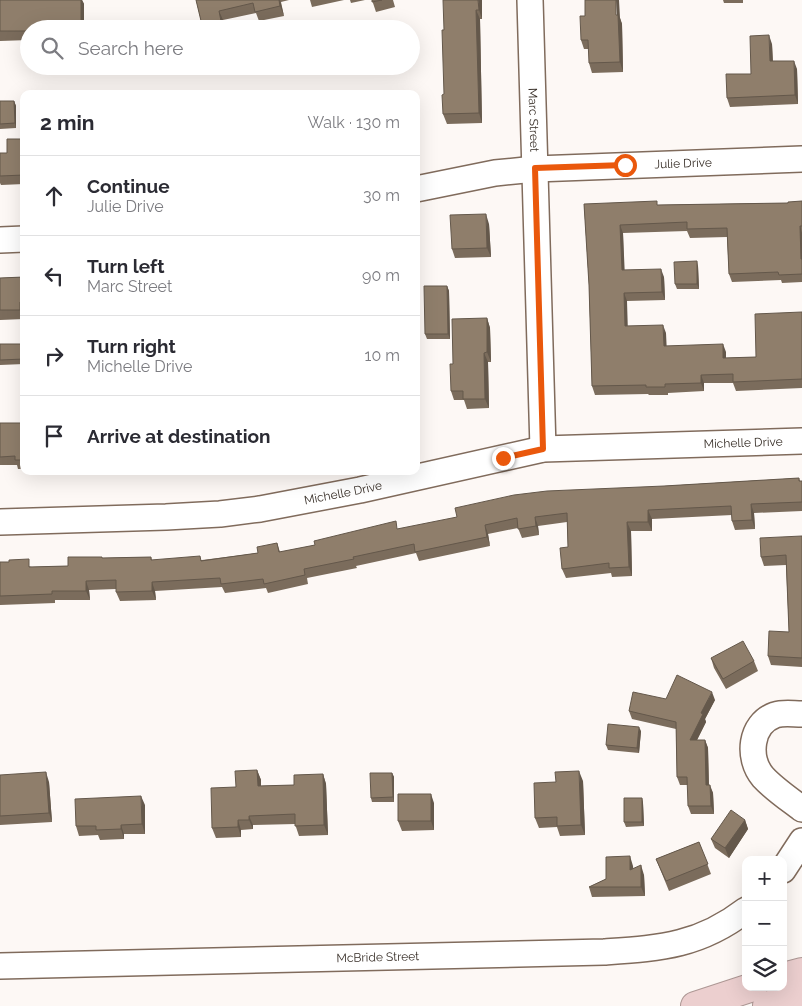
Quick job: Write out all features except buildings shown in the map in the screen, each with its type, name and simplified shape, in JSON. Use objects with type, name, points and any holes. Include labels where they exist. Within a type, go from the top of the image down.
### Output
[{"type":"highway","points":[[787,976],[802,972]]},
{"type":"highway","points":[[696,1006],[742,991]]},
{"type":"highway","points":[[767,1006],[802,994]]},
{"type":"street","name":"Marc Street","points":[[530,0],[543,449]]},
{"type":"street","name":"Julie Drive","points":[[420,188],[496,173],[535,168],[802,159]]},
{"type":"street","points":[[0,240],[20,239]]},
{"type":"street","name":"Michelle Drive","points":[[0,522],[166,517],[220,514],[260,509],[360,490],[543,449],[802,440]]},
{"type":"street","points":[[802,714],[786,713],[766,720],[754,737],[752,747],[756,766],[763,777],[802,809]]},
{"type":"street","points":[[787,864],[802,841]]},
{"type":"street","name":"McBride Street","points":[[0,966],[651,949],[676,945],[700,937],[722,926],[742,913]]},
{"type":"route","points":[[503,458],[543,449],[535,168],[625,165]]}]
